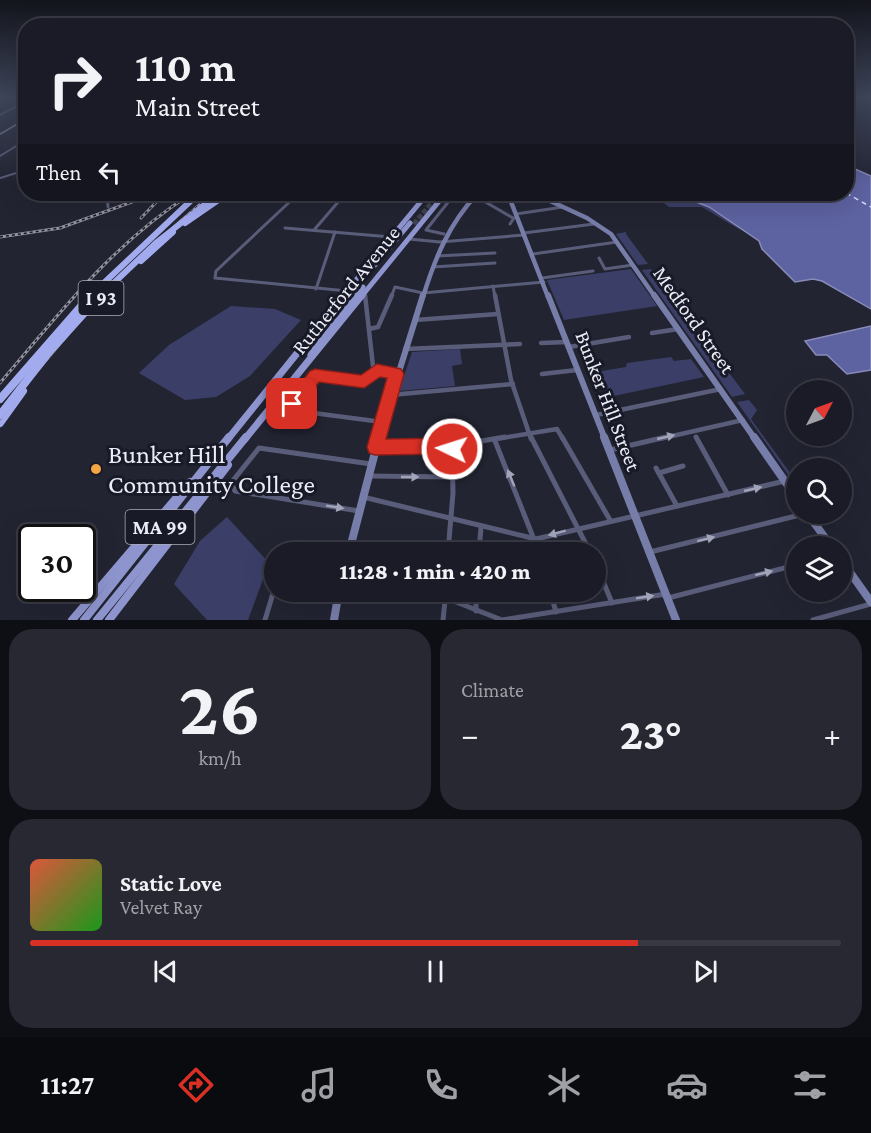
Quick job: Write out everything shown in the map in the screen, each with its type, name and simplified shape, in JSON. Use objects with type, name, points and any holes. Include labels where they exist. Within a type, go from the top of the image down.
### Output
[{"type":"highway","points":[[0,399],[113,271],[189,201]]},
{"type":"highway","points":[[0,394],[111,270],[189,201]]},
{"type":"highway","name":"I 93","points":[[156,244],[211,201]]},
{"type":"highway","name":"I 93","points":[[0,416],[70,328],[103,292],[156,244],[211,201]]},
{"type":"highway","points":[[156,244],[217,201]]},
{"type":"highway","name":"I 93","points":[[0,423],[53,352],[93,307],[184,223]]},
{"type":"main road","name":"Rutherford Avenue","points":[[234,432],[422,201]]},
{"type":"main road","name":"Rutherford Avenue","points":[[249,435],[439,201]]},
{"type":"main road","name":"Bunker Hill Street","points":[[510,201],[675,620]]},
{"type":"main road","name":"Medford Street","points":[[551,201],[597,223],[617,242],[785,481]]},
{"type":"main road","points":[[351,542],[396,374],[440,242],[468,202]]},
{"type":"main road","name":"MA 99","points":[[286,368],[344,304],[412,223],[299,373]]},
{"type":"main road","points":[[72,620],[145,532],[234,432]]},
{"type":"main road","name":"MA 99","points":[[84,620],[234,432]]},
{"type":"main road","points":[[109,620],[214,485],[249,435]]},
{"type":"main road","name":"MA 99","points":[[97,620],[249,435]]},
{"type":"main road","points":[[852,575],[871,603]]},
{"type":"main road","points":[[334,620],[337,602]]},
{"type":"street","points":[[0,156],[18,145]]},
{"type":"street","points":[[0,178],[18,172]]},
{"type":"street","points":[[108,201],[108,207]]},
{"type":"street","points":[[291,201],[214,275],[223,280],[347,291]]},
{"type":"street","points":[[314,230],[339,201]]},
{"type":"street","points":[[444,234],[426,230],[449,201]]},
{"type":"street","points":[[489,201],[515,216],[565,207]]},
{"type":"street","points":[[510,224],[515,216]]},
{"type":"street","points":[[408,239],[440,242],[524,234],[597,223]]},
{"type":"street","points":[[285,228],[391,237]]},
{"type":"street","points":[[316,289],[335,232]]},
{"type":"street","points":[[532,254],[617,242]]},
{"type":"street","points":[[436,256],[495,253]]},
{"type":"street","points":[[599,258],[605,269],[633,265]]},
{"type":"street","points":[[432,267],[495,263]]},
{"type":"street","points":[[369,329],[378,327],[395,287],[423,293],[543,280],[593,271]]},
{"type":"street","points":[[493,286],[513,384],[530,435],[586,542]]},
{"type":"street","points":[[365,294],[373,366],[377,371],[396,374]]},
{"type":"street","points":[[415,320],[498,314]]},
{"type":"street","points":[[652,333],[678,329]]},
{"type":"street","points":[[541,343],[568,344],[629,337]]},
{"type":"street","points":[[405,349],[520,344]]},
{"type":"street","points":[[542,374],[578,370]]},
{"type":"street","points":[[377,371],[364,381],[315,376],[292,404],[298,411],[382,422]]},
{"type":"street","points":[[390,395],[513,384]]},
{"type":"street","points":[[596,415],[721,389]]},
{"type":"street","points":[[609,450],[743,420]]},
{"type":"street","points":[[375,447],[452,446],[495,441],[557,429],[610,520]]},
{"type":"street","points":[[696,437],[728,495]]},
{"type":"street","points":[[495,441],[537,542]]},
{"type":"street","points":[[448,542],[453,477],[452,446]]},
{"type":"street","points":[[359,511],[235,491],[231,483],[259,448],[371,464]]},
{"type":"street","points":[[677,506],[658,470],[683,466]]},
{"type":"street","points":[[368,476],[453,477]]},
{"type":"street","points":[[363,497],[536,539],[785,481]]},
{"type":"street","points":[[649,553],[786,519]]},
{"type":"street","points":[[480,542],[481,527]]},
{"type":"street","points":[[459,602],[502,620],[666,596],[786,567]]},
{"type":"street","points":[[606,588],[612,603]]},
{"type":"street","points":[[265,620],[270,602]]},
{"type":"street","points":[[443,620],[445,602]]},
{"type":"street","points":[[476,602],[476,611]]},
{"type":"street","points":[[553,602],[556,612]]},
{"type":"street","points":[[813,620],[871,603]]},
{"type":"shaded area","points":[[854,169],[871,176],[871,309],[822,281],[813,279],[795,282],[762,249],[759,241],[709,207],[694,201],[854,201]]},
{"type":"shaded area","points":[[661,201],[696,201],[711,208],[742,231],[702,207],[669,207]]},
{"type":"shaded area","points":[[626,232],[648,264],[638,265],[616,234]]},
{"type":"shaded area","points":[[631,269],[657,306],[564,320],[547,280]]},
{"type":"shaded area","points":[[651,269],[745,394],[732,397],[642,270]]},
{"type":"shaded area","points":[[231,306],[275,309],[301,320],[250,376],[216,397],[185,400],[139,373],[169,345]]},
{"type":"shaded area","points":[[871,326],[871,370],[847,374],[827,355],[816,355],[805,341]]},
{"type":"shaded area","points":[[460,349],[462,364],[452,366],[455,386],[399,391],[412,352]]},
{"type":"shaded area","points":[[671,357],[674,361],[691,359],[704,377],[609,397],[596,372],[626,367],[627,363]]},
{"type":"shaded area","points":[[749,400],[757,410],[751,419],[786,467],[786,472],[737,402]]},
{"type":"shaded area","points":[[227,517],[264,558],[264,577],[248,620],[207,620],[174,584],[200,541]]},
{"type":"ferry route","points":[[854,197],[871,207]]},
{"type":"tunnel","points":[[414,224],[433,201]]},
{"type":"tram line","points":[[0,134],[14,126]]},
{"type":"railway","points":[[0,237],[60,228],[135,201]]},
{"type":"railway","points":[[141,218],[157,201]]},
{"type":"railway","points":[[0,383],[88,281],[137,234],[181,201]]},
{"type":"railway","points":[[0,419],[48,358],[99,300],[204,201]]},
{"type":"place","name":"Bunker Hill Community College","points":[[96,469]]},
{"type":"route","points":[[292,404],[310,379],[315,376],[364,381],[377,371],[396,374],[375,447],[452,446],[452,449]]}]
